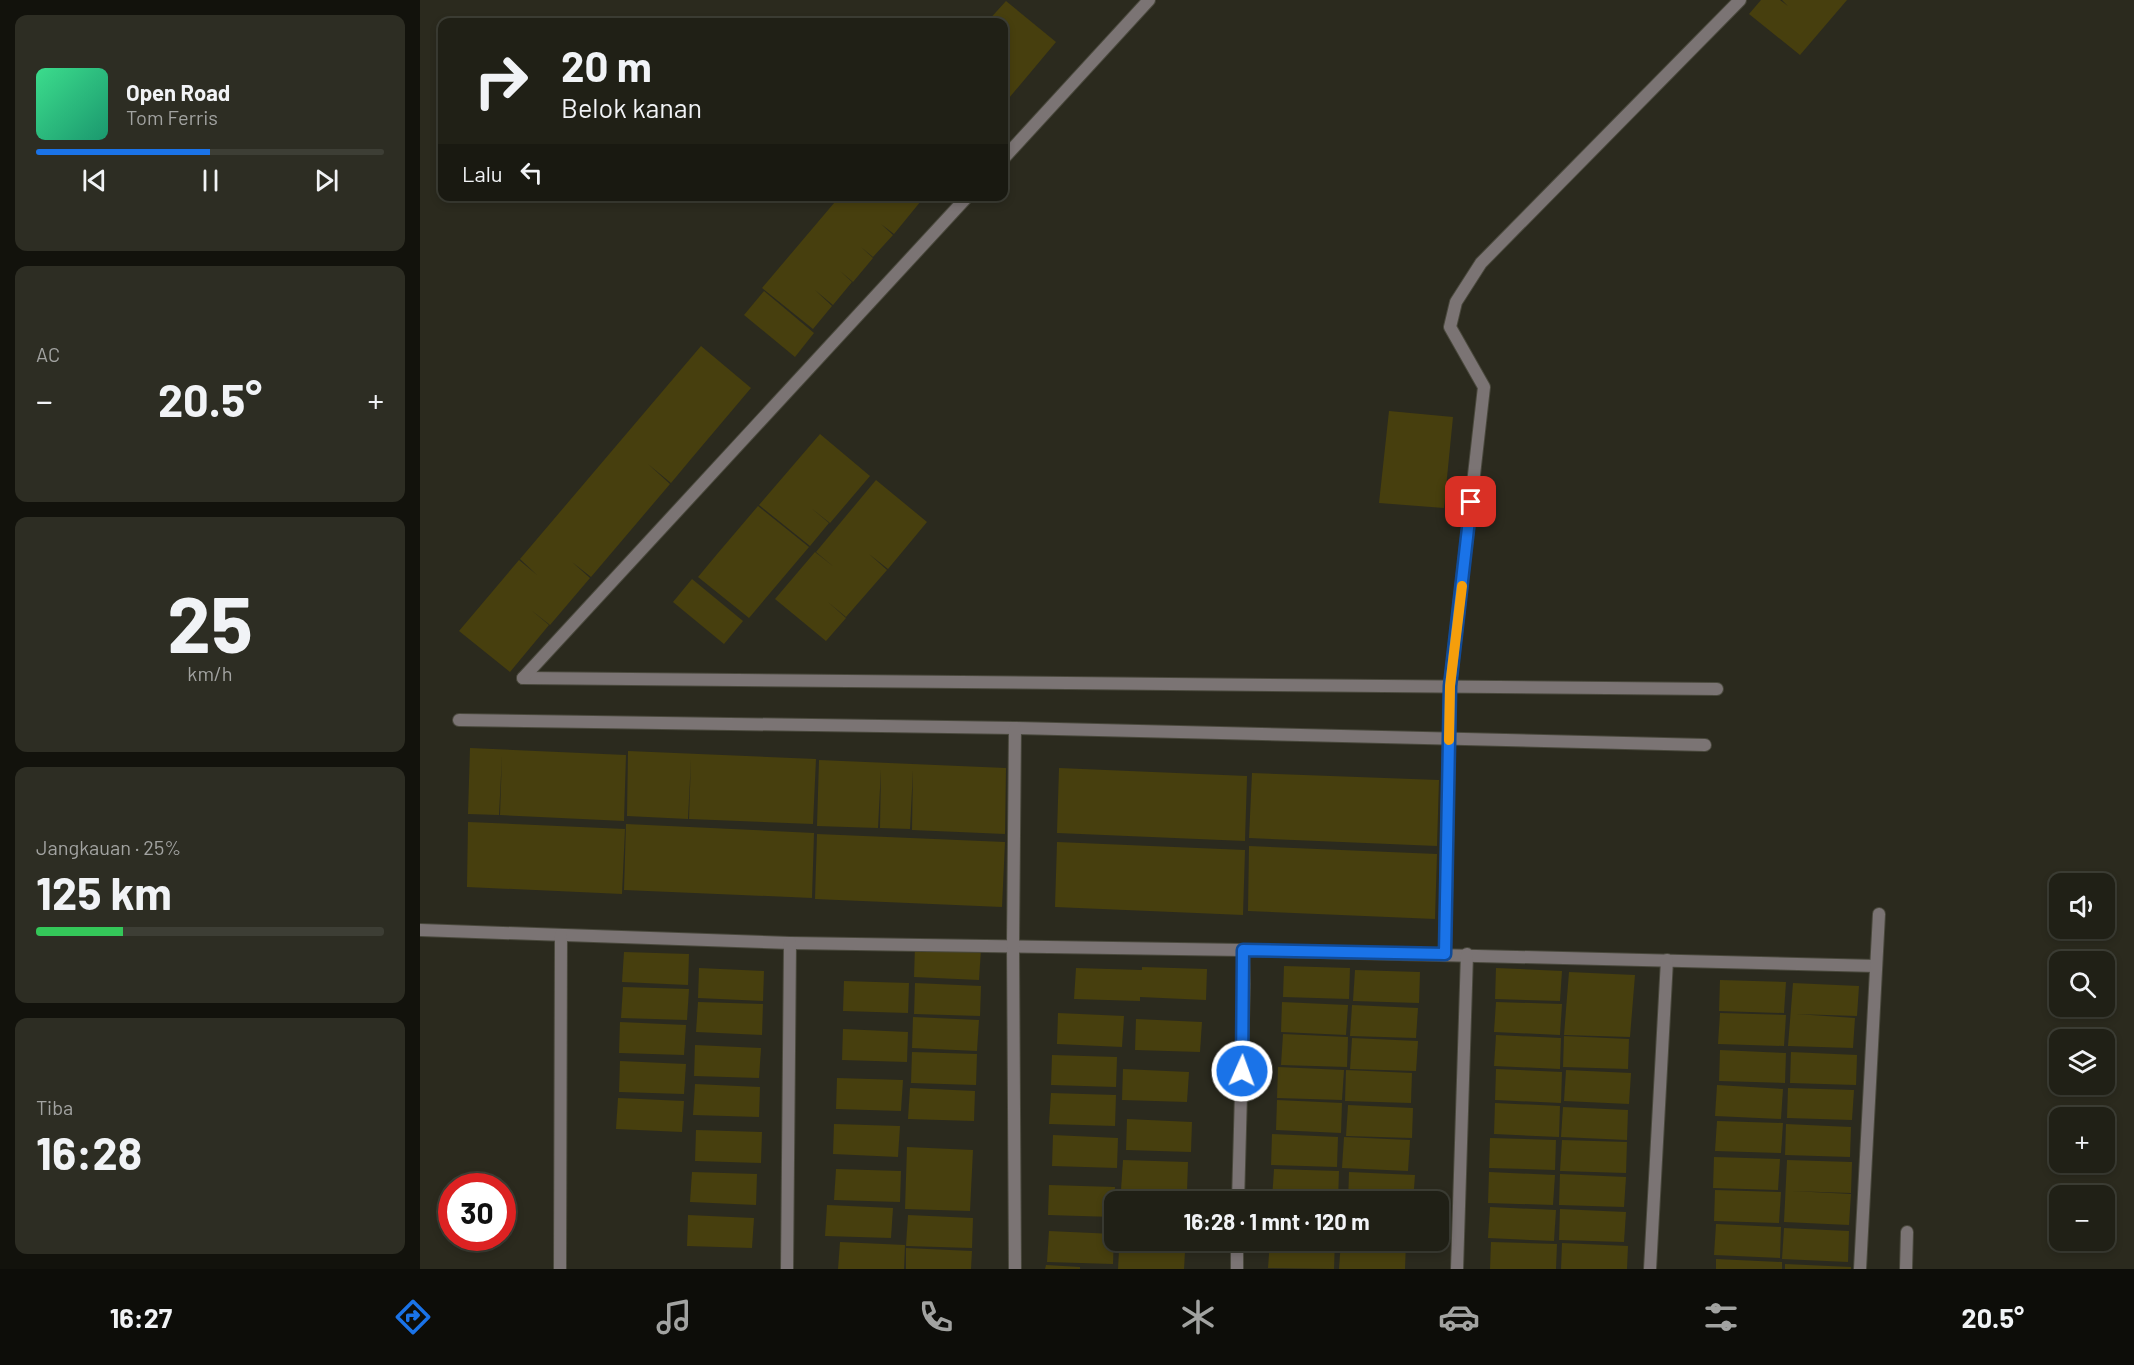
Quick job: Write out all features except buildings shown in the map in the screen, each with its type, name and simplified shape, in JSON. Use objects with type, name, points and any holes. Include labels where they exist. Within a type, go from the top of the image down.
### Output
[{"type":"street","points":[[1008,154],[1149,0]]},
{"type":"street","points":[[1445,954],[1450,686],[1484,387],[1450,327],[1456,302],[1481,263],[1740,0]]},
{"type":"street","points":[[963,201],[523,678],[1717,690]]},
{"type":"street","points":[[459,720],[1015,728],[1705,745]]},
{"type":"street","points":[[1015,728],[1013,945],[1015,1269]]},
{"type":"street","points":[[1860,1269],[1879,914]]},
{"type":"street","points":[[420,930],[790,944],[1013,945],[1467,954],[1876,966]]},
{"type":"street","points":[[560,1269],[561,935]]},
{"type":"street","points":[[787,1269],[790,944]]},
{"type":"street","points":[[1238,1191],[1243,950]]},
{"type":"street","points":[[1457,1269],[1467,954]]},
{"type":"street","points":[[1650,1269],[1667,960]]},
{"type":"street","points":[[1906,1269],[1907,1232]]},
{"type":"street","points":[[1236,1269],[1237,1251]]},
{"type":"slow traffic","points":[[1449,740],[1450,686],[1462,586]]},
{"type":"route","points":[[1242,1071],[1243,950],[1445,954],[1450,686],[1471,502]]}]
